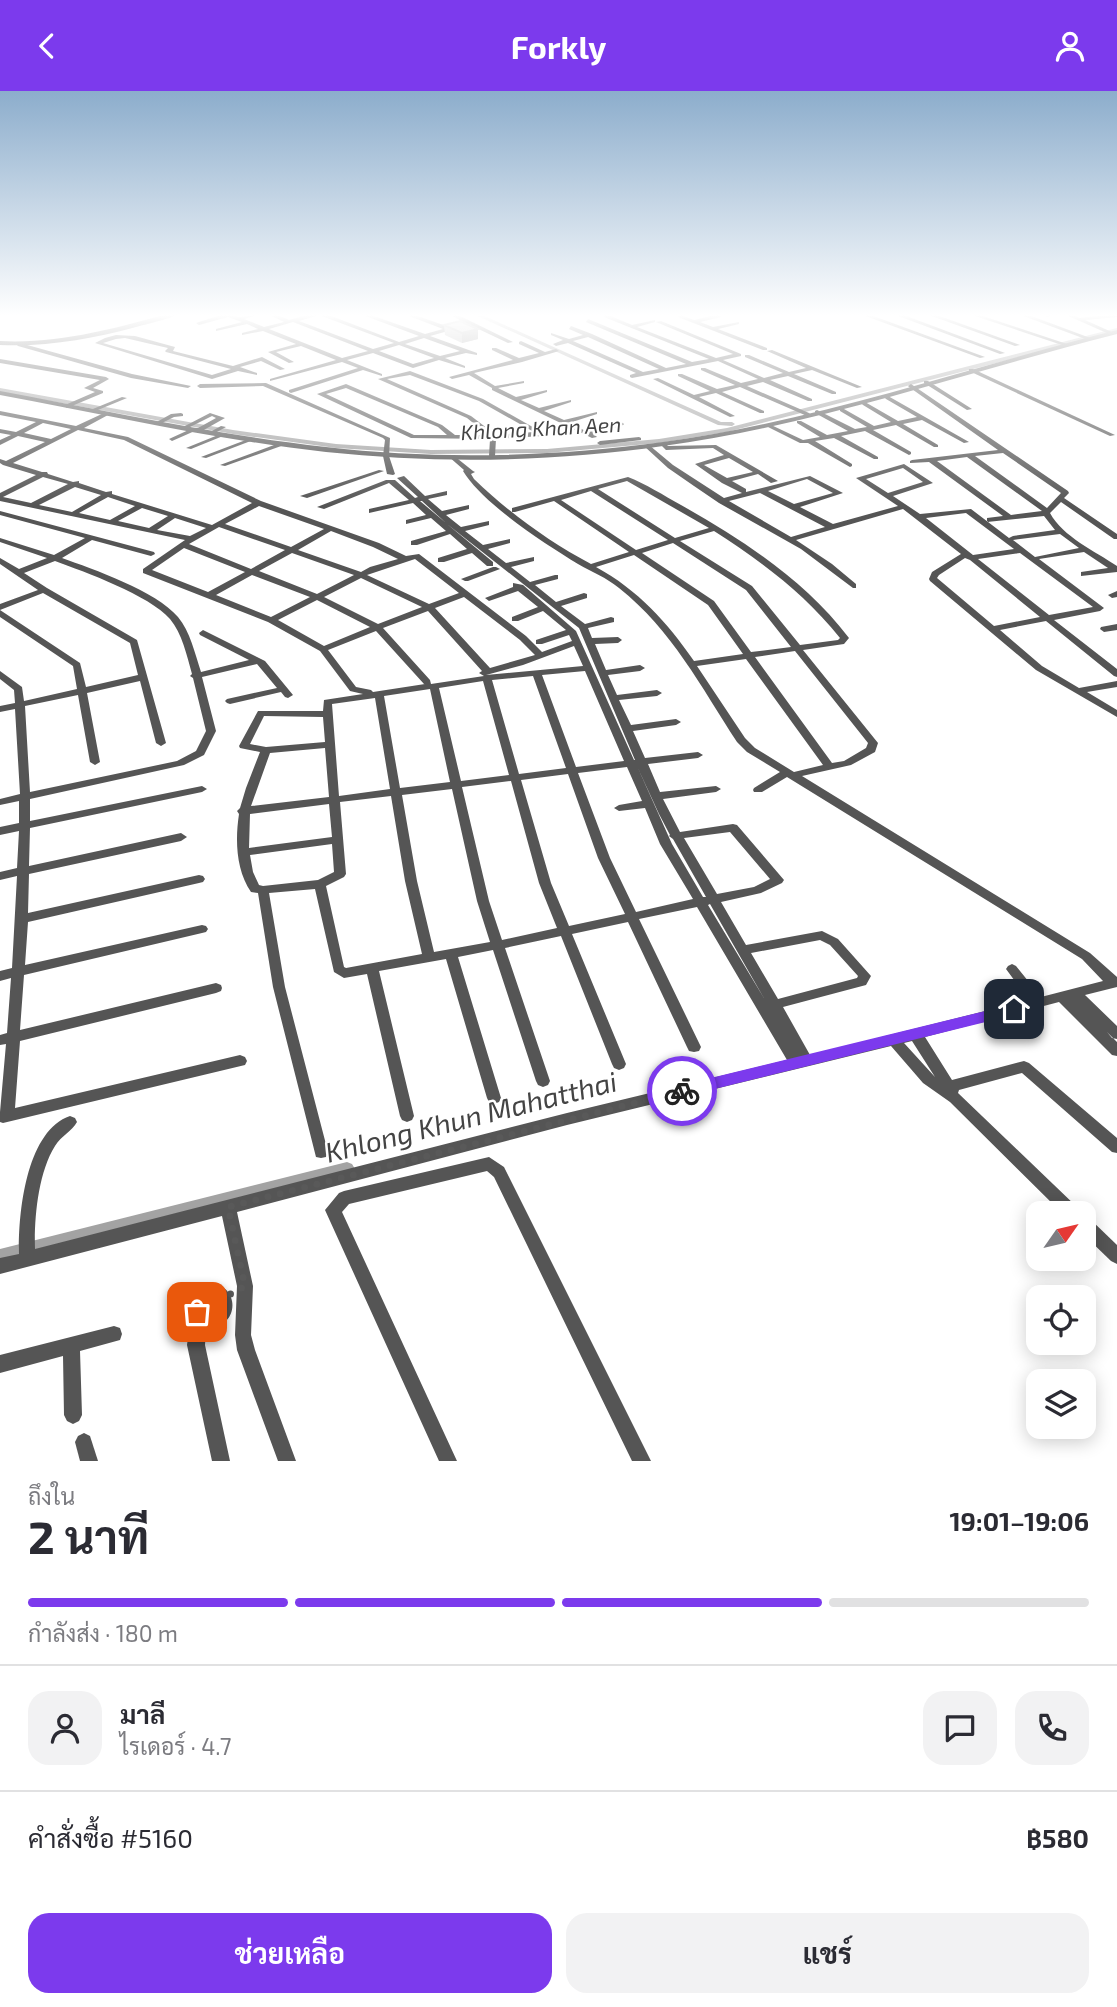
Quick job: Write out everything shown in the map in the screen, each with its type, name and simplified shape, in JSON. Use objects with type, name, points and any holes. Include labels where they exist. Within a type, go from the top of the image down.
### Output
[{"type":"street","points":[[70,405],[101,392],[87,388],[106,379],[100,378]]},
{"type":"street","points":[[149,378],[195,387],[259,386],[387,450]]},
{"type":"street","points":[[272,380],[279,378]]},
{"type":"street","points":[[291,391],[334,378]]},
{"type":"street","points":[[381,378],[469,417],[491,436],[492,453]]},
{"type":"street","points":[[423,378],[481,400],[542,434],[453,437],[413,437],[319,393],[346,386],[431,422],[453,437]]},
{"type":"street","points":[[478,378],[565,422],[599,443],[649,448],[767,425],[941,378]]},
{"type":"street","points":[[687,378],[762,412]]},
{"type":"street","points":[[724,378],[806,414]]},
{"type":"street","points":[[759,378],[810,400]]},
{"type":"street","points":[[693,397],[777,378]]},
{"type":"street","points":[[799,378],[834,393]]},
{"type":"street","points":[[837,378],[859,387]]},
{"type":"street","points":[[988,378],[1112,435]]},
{"type":"street","points":[[656,379],[732,416]]},
{"type":"street","points":[[494,387],[522,381]]},
{"type":"street","points":[[926,382],[969,409]]},
{"type":"street","points":[[908,387],[1064,492],[1062,499],[1047,512],[990,520]]},
{"type":"street","points":[[516,399],[545,391]]},
{"type":"street","points":[[0,393],[93,410],[105,409],[282,444],[451,456],[639,439]]},
{"type":"street","points":[[2,464],[79,429],[124,398]]},
{"type":"street","points":[[888,398],[966,442]]},
{"type":"street","points":[[540,410],[569,401]]},
{"type":"street","points":[[865,404],[936,446]]},
{"type":"street","points":[[842,410],[909,453]]},
{"type":"street","points":[[565,422],[595,412]]},
{"type":"street","points":[[817,412],[855,432]]},
{"type":"street","points":[[0,414],[139,443],[258,503],[331,528],[403,558]]},
{"type":"street","points":[[163,420],[181,415]]},
{"type":"street","points":[[172,439],[205,428],[222,418],[213,415],[205,428],[189,448]]},
{"type":"street","points":[[0,423],[13,416]]},
{"type":"street","points":[[767,425],[797,442],[923,418]]},
{"type":"street","points":[[0,443],[43,421]]},
{"type":"street","points":[[799,422],[827,438]]},
{"type":"street","points":[[601,430],[621,424]]},
{"type":"street","points":[[599,443],[601,430]]},
{"type":"street","points":[[601,430],[617,438]]},
{"type":"street","points":[[0,431],[53,441]]},
{"type":"street","points":[[836,436],[876,458]]},
{"type":"street","points":[[205,457],[253,439]]},
{"type":"street","points":[[810,441],[850,465]]},
{"type":"street","points":[[223,465],[282,444]]},
{"type":"street","points":[[664,446],[708,444],[775,481]]},
{"type":"street","points":[[649,448],[680,476],[824,559],[853,586]]},
{"type":"street","points":[[387,450],[382,460],[387,477],[440,514],[445,523]]},
{"type":"street","points":[[912,462],[1003,451]]},
{"type":"street","points":[[731,455],[698,464],[743,491]]},
{"type":"street","points":[[968,455],[1047,512],[1049,520],[1062,531],[1116,570]]},
{"type":"street","points":[[451,456],[466,471],[464,473],[587,568],[595,568],[638,551],[712,529]]},
{"type":"street","points":[[931,460],[1009,517]]},
{"type":"street","points":[[2,464],[45,473],[291,549],[361,575],[430,608],[488,675],[545,883],[619,1064]]},
{"type":"street","points":[[888,495],[929,483],[903,466],[860,477],[919,516],[1117,674]]},
{"type":"street","points":[[725,481],[759,472]]},
{"type":"street","points":[[0,497],[45,473]]},
{"type":"street","points":[[321,507],[387,477]]},
{"type":"street","points":[[304,496],[387,477],[401,478],[430,516],[482,548],[490,559]]},
{"type":"street","points":[[722,501],[808,477],[839,493],[793,507]]},
{"type":"street","points":[[516,510],[628,479],[783,573],[817,603],[845,638],[841,642],[690,664]]},
{"type":"street","points":[[34,505],[76,483]]},
{"type":"street","points":[[592,488],[749,588],[873,743],[871,750],[853,761],[830,768],[791,774],[758,790]]},
{"type":"street","points":[[761,490],[832,527]]},
{"type":"street","points":[[73,514],[108,493]]},
{"type":"street","points":[[372,511],[444,493]]},
{"type":"street","points":[[0,497],[187,542],[252,572],[317,597],[377,628],[430,685],[483,901],[543,1081]]},
{"type":"street","points":[[496,498],[516,510],[542,533]]},
{"type":"street","points":[[555,498],[638,551],[711,603],[830,768]]},
{"type":"street","points":[[1062,499],[1117,537]]},
{"type":"street","points":[[258,503],[215,525],[146,571],[271,620],[323,649],[358,692],[430,685]]},
{"type":"street","points":[[111,522],[142,505]]},
{"type":"street","points":[[791,539],[905,506]]},
{"type":"street","points":[[440,514],[466,507]]},
{"type":"street","points":[[919,516],[968,510],[1100,608],[993,629]]},
{"type":"street","points":[[0,513],[151,554]]},
{"type":"street","points":[[150,531],[176,515]]},
{"type":"street","points":[[409,522],[430,516]]},
{"type":"street","points":[[414,543],[486,523]]},
{"type":"street","points":[[210,595],[331,528]]},
{"type":"street","points":[[455,531],[472,550],[490,559],[549,606],[583,627],[611,620]]},
{"type":"street","points":[[1013,538],[1062,531]]},
{"type":"street","points":[[19,572],[57,557],[93,537]]},
{"type":"street","points":[[0,540],[57,557],[170,612],[183,632],[211,731],[200,753],[180,763],[0,802]]},
{"type":"street","points":[[482,548],[507,541]]},
{"type":"street","points":[[1039,557],[1087,549]]},
{"type":"street","points":[[441,560],[472,550]]},
{"type":"street","points":[[1021,550],[967,556],[933,577],[1039,668],[1117,714]]},
{"type":"street","points":[[271,620],[361,575],[403,558],[417,556],[541,656]]},
{"type":"street","points":[[465,579],[531,559]]},
{"type":"street","points":[[0,560],[44,590],[132,640],[161,743]]},
{"type":"street","points":[[0,1266],[26,1255],[228,1207],[799,1059],[916,1035],[1033,996],[1069,996],[1113,981],[1094,962],[791,774],[741,740],[652,611],[595,568]]},
{"type":"street","points":[[1084,574],[1116,570]]},
{"type":"street","points":[[489,598],[555,577]]},
{"type":"street","points":[[0,607],[44,590]]},
{"type":"street","points":[[323,649],[466,593]]},
{"type":"street","points":[[515,619],[584,596]]},
{"type":"street","points":[[549,606],[586,647],[603,673],[613,698],[615,715],[626,729],[634,761]]},
{"type":"street","points":[[0,613],[69,657],[77,665],[84,690],[95,762]]},
{"type":"street","points":[[583,627],[589,668],[615,715],[698,902],[769,1006],[799,1059]]},
{"type":"street","points":[[1104,629],[1117,627]]},
{"type":"street","points":[[539,642],[572,631]]},
{"type":"street","points":[[203,633],[267,667],[286,692],[230,701]]},
{"type":"street","points":[[488,675],[541,656],[618,640]]},
{"type":"street","points":[[195,675],[257,661]]},
{"type":"street","points":[[266,750],[242,811],[244,852],[252,885],[263,890],[320,884],[340,874],[327,702],[488,675],[537,674],[589,668]]},
{"type":"street","points":[[603,673],[640,668]]},
{"type":"street","points":[[0,674],[19,689],[25,796],[19,970],[5,1038],[4,1117],[240,1061]]},
{"type":"street","points":[[537,674],[604,858],[694,1047]]},
{"type":"street","points":[[0,709],[144,677]]},
{"type":"street","points":[[1078,691],[1117,684]]},
{"type":"street","points":[[613,698],[657,693]]},
{"type":"street","points":[[379,695],[411,881],[429,957]]},
{"type":"street","points":[[326,714],[261,713],[244,746],[266,750],[329,745]]},
{"type":"street","points":[[626,729],[676,722]]},
{"type":"street","points":[[242,811],[698,755]]},
{"type":"street","points":[[0,831],[202,789]]},
{"type":"street","points":[[619,808],[716,789]]},
{"type":"street","points":[[651,800],[743,950],[769,1006]]},
{"type":"street","points":[[320,884],[339,971],[348,973],[498,945],[769,887],[778,877],[763,865],[733,828],[675,836]]},
{"type":"street","points":[[0,876],[181,837]]},
{"type":"street","points":[[244,852],[337,840]]},
{"type":"street","points":[[22,919],[199,879]]},
{"type":"street","points":[[263,890],[279,987],[321,1152]]},
{"type":"street","points":[[0,976],[202,929]]},
{"type":"street","points":[[743,950],[821,935],[834,942],[865,976],[862,982],[769,1006]]},
{"type":"street","points":[[451,954],[494,1098]]},
{"type":"street","points":[[372,969],[407,1116]]},
{"type":"street","points":[[1012,969],[1033,996]]},
{"type":"street","points":[[5,1038],[216,988]]},
{"type":"street","points":[[1069,996],[1117,1034]]},
{"type":"street","points":[[1069,996],[1117,1051]]},
{"type":"street","points":[[916,1035],[948,1090]]},
{"type":"street","points":[[894,1040],[1061,1201]]},
{"type":"street","points":[[948,1090],[1024,1067],[1117,1147]]},
{"type":"street","points":[[26,1255],[31,1195],[53,1134],[57,1127],[70,1122]]},
{"type":"street","points":[[448,1461],[333,1210],[344,1198],[489,1164],[499,1172],[642,1461]]},
{"type":"street","points":[[228,1207],[245,1286],[243,1335],[246,1350],[287,1461]]},
{"type":"street","points":[[1096,1236],[1117,1256]]},
{"type":"street","points":[[221,1461],[196,1345],[200,1316],[197,1303],[204,1294],[219,1291],[225,1297],[245,1286]]},
{"type":"street","points":[[0,1364],[114,1334]]},
{"type":"street","points":[[71,1345],[73,1415]]},
{"type":"street","points":[[84,1442],[89,1461]]},
{"type":"waterway","points":[[617,378],[720,424],[732,424]]},
{"type":"waterway","name":"Khlong Khan Aen","points":[[0,390],[233,432],[336,446],[431,452],[547,451],[659,441],[727,430],[930,378]]},
{"type":"waterway","name":"Khlong Khun Mahatthai","points":[[0,1257],[347,1169]]},
{"type":"way so far","points":[[197,1312],[197,1303],[209,1291],[219,1291],[225,1297],[245,1286],[228,1207],[682,1091]]},
{"type":"route","points":[[682,1091],[1014,1009]]}]
